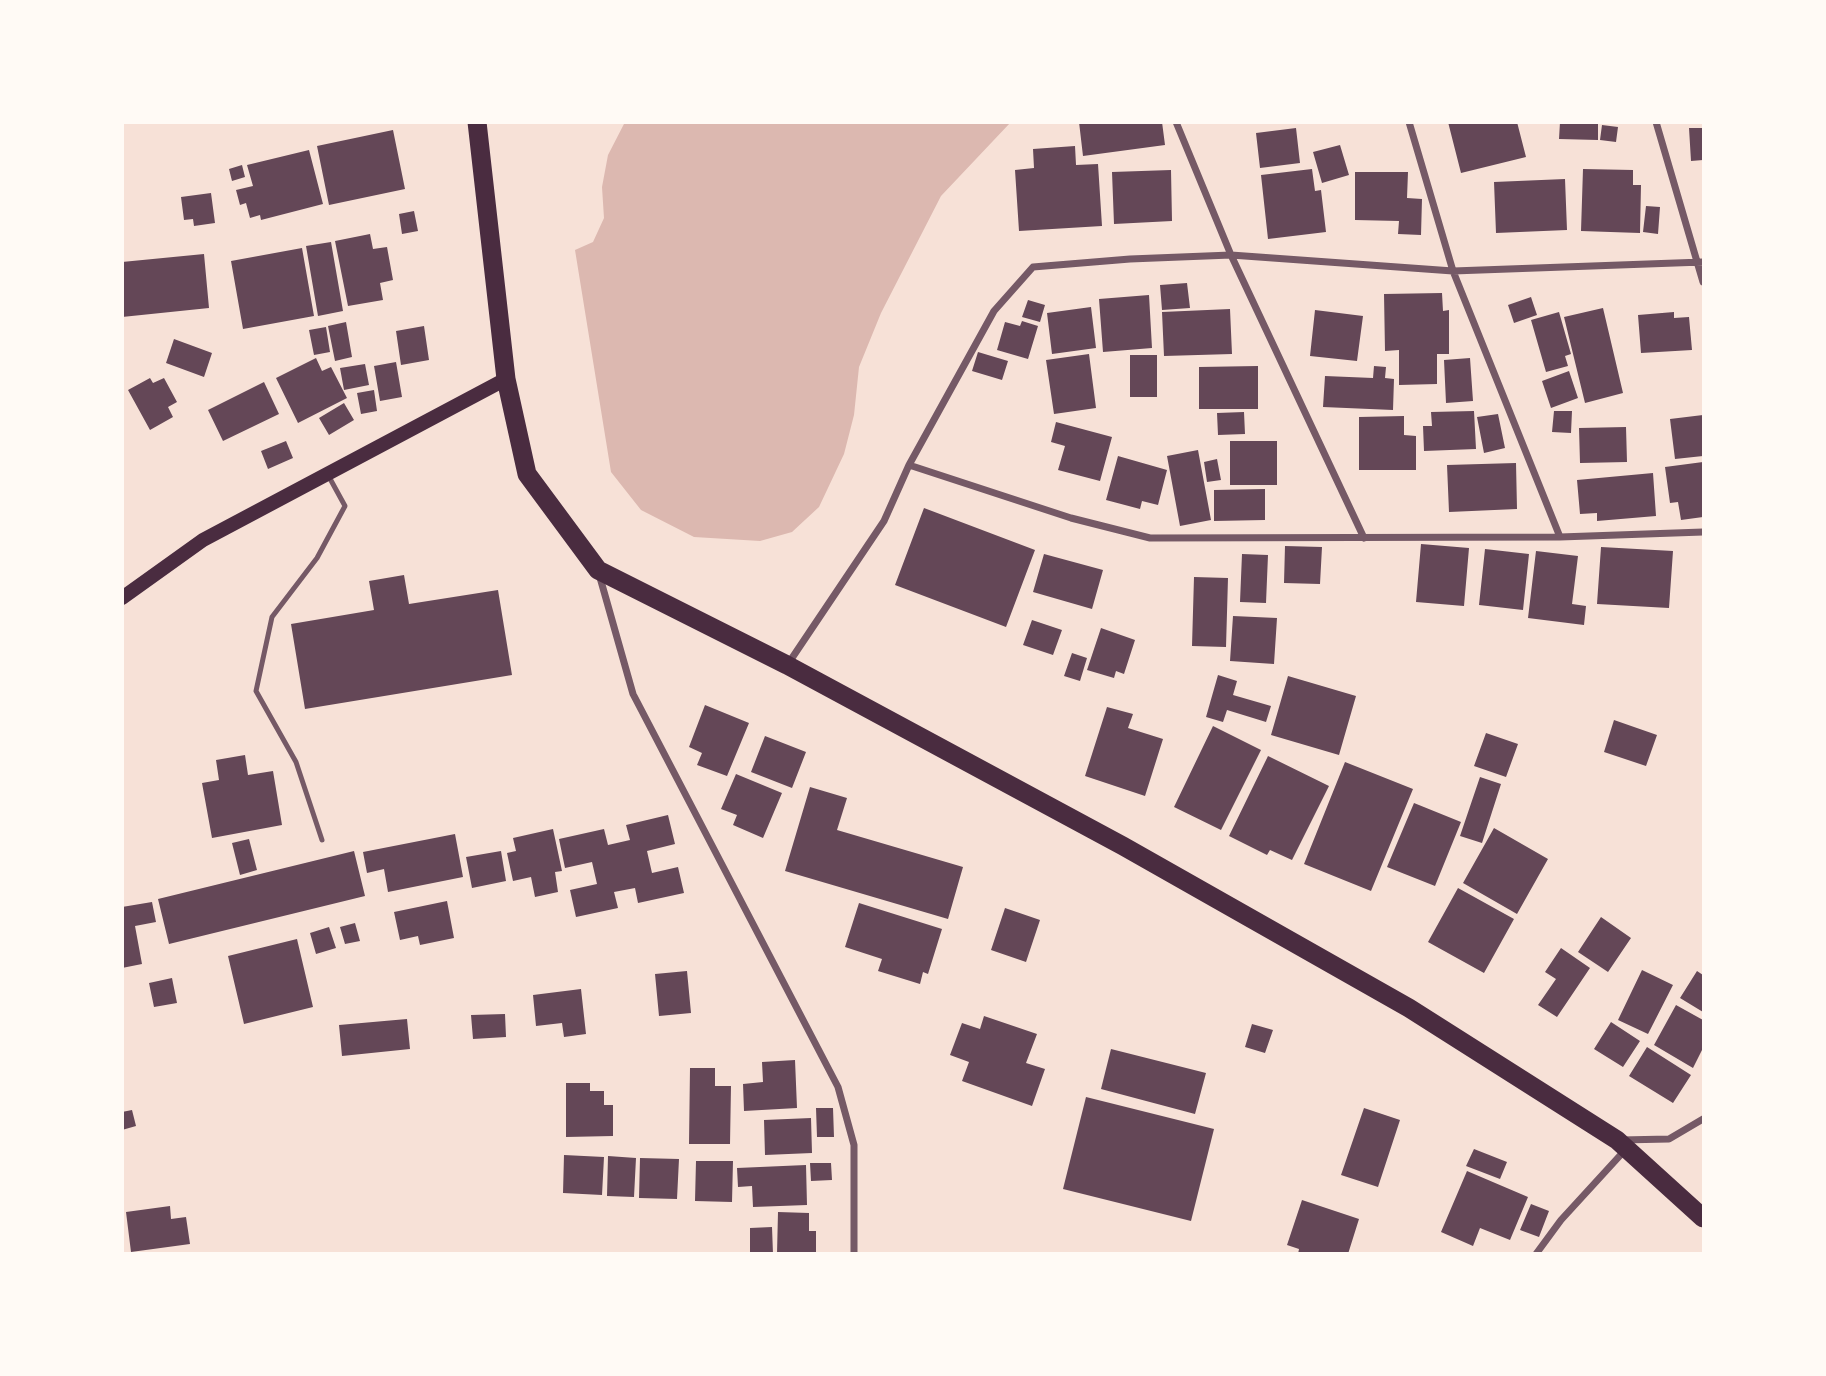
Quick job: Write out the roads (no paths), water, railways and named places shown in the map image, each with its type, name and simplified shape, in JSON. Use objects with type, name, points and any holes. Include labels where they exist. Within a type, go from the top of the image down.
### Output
[{"type":"highway","points":[[478,122],[506,379],[527,474],[598,570],[787,665],[1123,846],[1409,1008],[1622,1144],[1703,1218]]},
{"type":"main road","points":[[122,598],[202,540],[506,379]]},
{"type":"street","points":[[1176,122],[1231,256],[1364,538]]},
{"type":"street","points":[[1409,122],[1452,271],[1560,537]]},
{"type":"street","points":[[1656,122],[1700,262],[1703,282]]},
{"type":"street","points":[[787,665],[884,521],[909,465],[994,311],[1033,267],[1130,259],[1231,256],[1452,271],[1700,262]]},
{"type":"street","points":[[909,465],[1071,518],[1150,538],[1560,537],[1703,531]]},
{"type":"street","points":[[598,570],[632,694],[838,1087],[854,1146],[854,1254]]},
{"type":"street","points":[[1536,1254],[1622,1144],[1670,1139],[1703,1119]]},
{"type":"lane","points":[[323,839],[296,762],[256,691],[272,617],[317,558],[345,506],[328,475]]}]
